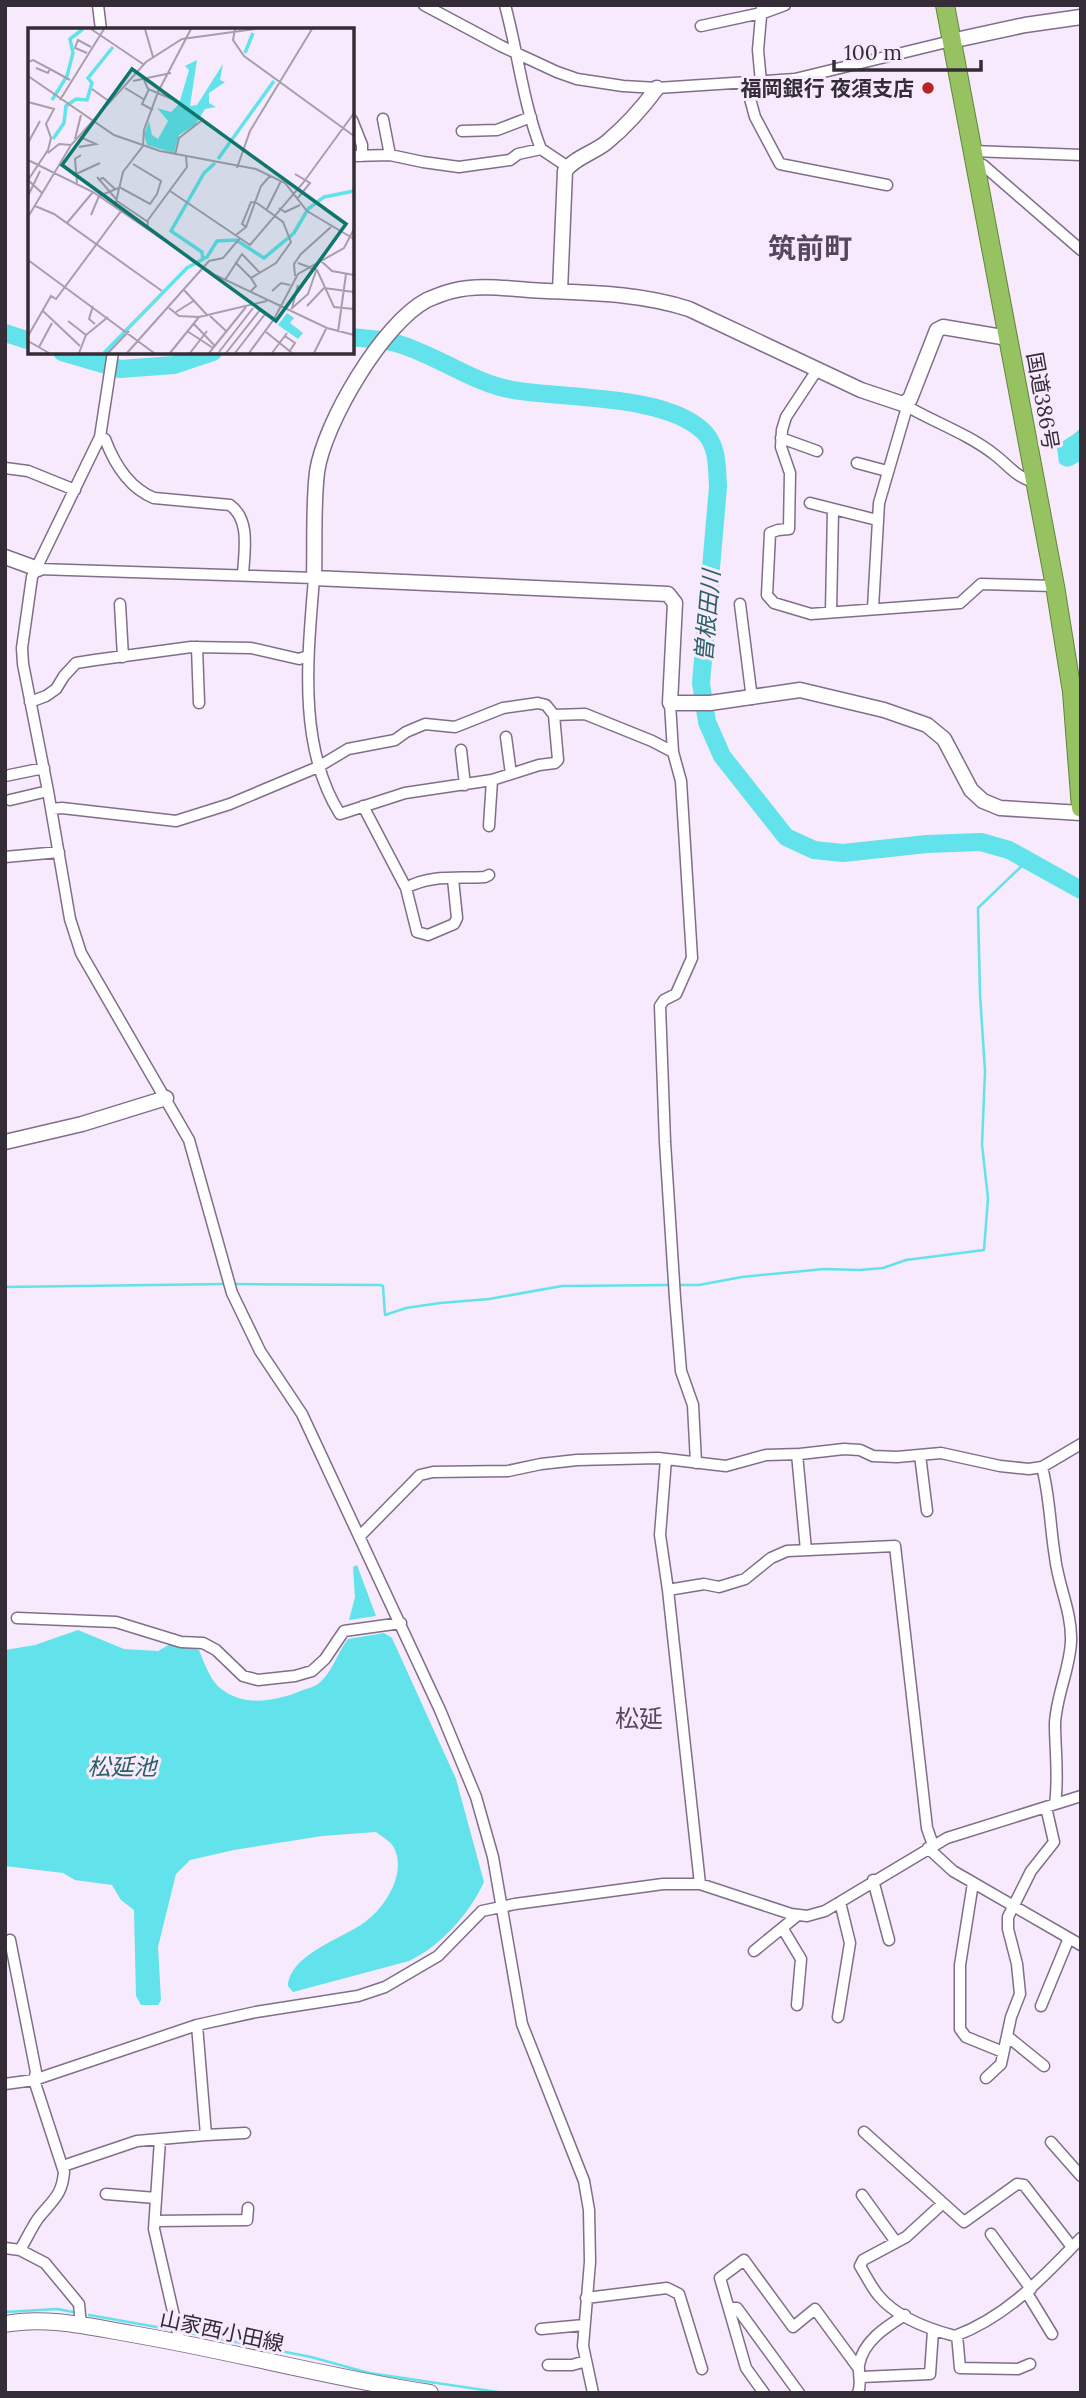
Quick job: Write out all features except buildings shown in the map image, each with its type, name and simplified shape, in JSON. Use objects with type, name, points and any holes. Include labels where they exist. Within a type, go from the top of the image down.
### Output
[{"type":"highway","name":"国道386号","points":[[945,5],[1055,586],[1072,692],[1081,808]]},
{"type":"main road","name":"山家西小田線","points":[[5,2324],[23,2321],[82,2326],[180,2342],[362,2388],[430,2393]]},
{"type":"street","points":[[99,5],[101,28]]},
{"type":"street","points":[[424,5],[518,54],[577,79],[657,88],[795,79],[951,41],[1026,25],[1081,17]]},
{"type":"street","points":[[505,5],[518,54],[519,70],[541,149],[568,167]]},
{"type":"street","points":[[701,26],[785,5]]},
{"type":"street","points":[[761,82],[758,50],[762,9]]},
{"type":"street","points":[[746,84],[755,117],[780,164],[887,185]]},
{"type":"street","points":[[560,291],[565,171],[606,143],[647,103],[657,88]]},
{"type":"street","points":[[462,131],[497,130],[531,117]]},
{"type":"street","points":[[383,119],[390,155]]},
{"type":"street","points":[[354,125],[362,145],[357,156],[390,155],[459,167],[510,160],[518,154],[541,149]]},
{"type":"street","points":[[975,158],[1081,155]]},
{"type":"street","points":[[975,158],[1081,250]]},
{"type":"street","points":[[52,809],[176,821],[230,804],[318,767],[348,750],[395,740],[425,724],[455,727],[503,708],[538,703],[546,705],[554,715],[558,760],[555,764],[539,765],[492,780],[405,793],[340,814],[326,792],[318,767],[310,709],[308,656],[314,578],[317,471],[338,412],[370,358],[393,328],[425,301],[452,291],[477,289],[627,295],[661,300],[689,309],[861,390],[905,406],[950,427],[994,454],[1024,480],[1035,482]]},
{"type":"street","points":[[873,608],[877,520],[887,471],[905,406],[937,330],[943,327],[1008,338]]},
{"type":"street","points":[[113,354],[100,437],[32,577],[22,648],[70,919],[81,953],[189,1140],[232,1293],[260,1351],[302,1414],[401,1623],[476,1797],[494,1857],[522,2024],[583,2181],[589,2210],[590,2262],[583,2346],[593,2393]]},
{"type":"street","points":[[817,370],[786,417],[781,438],[784,460],[790,473],[789,529],[770,533],[767,595],[774,603],[811,614],[960,603],[981,584],[1055,586]]},
{"type":"street","points":[[100,437],[105,439],[113,460],[122,472],[146,494],[154,498],[230,505],[237,510],[242,517],[244,537],[243,575]]},
{"type":"street","points":[[781,438],[817,451]]},
{"type":"street","points":[[857,463],[887,471]]},
{"type":"street","points":[[5,468],[28,471],[75,491]]},
{"type":"street","points":[[810,503],[877,520]]},
{"type":"street","points":[[831,612],[833,510]]},
{"type":"street","points":[[5,557],[38,569],[243,575],[668,594],[675,603],[676,703],[673,752],[681,781],[692,958],[676,994],[664,1000],[660,1006],[675,1298],[681,1371],[693,1405],[696,1463]]},
{"type":"street","points":[[120,604],[123,657]]},
{"type":"street","points":[[740,604],[752,699]]},
{"type":"street","points":[[30,702],[57,689],[76,663],[197,647],[251,648],[299,659],[308,656]]},
{"type":"street","points":[[197,647],[199,703]]},
{"type":"street","points":[[676,703],[710,704],[800,690],[908,718],[927,725],[944,739],[971,790],[983,801],[1000,808],[1081,813]]},
{"type":"street","points":[[554,715],[585,713],[673,752]]},
{"type":"street","points":[[506,737],[512,774]]},
{"type":"street","points":[[461,750],[465,785]]},
{"type":"street","points":[[5,776],[44,768]]},
{"type":"street","points":[[489,826],[492,780]]},
{"type":"street","points":[[10,800],[48,791]]},
{"type":"street","points":[[363,806],[406,888],[417,932],[429,935],[454,924],[457,918],[453,879]]},
{"type":"street","points":[[5,857],[59,852]]},
{"type":"street","points":[[406,888],[440,877],[453,879],[489,875]]},
{"type":"street","points":[[5,1142],[82,1124],[166,1098]]},
{"type":"street","points":[[360,1536],[420,1475],[433,1472],[487,1473],[577,1460],[666,1459],[726,1466],[766,1455],[844,1449],[860,1450],[873,1456],[897,1457],[941,1453],[1000,1466],[1029,1469],[1042,1467],[1081,1444]]},
{"type":"street","points":[[797,1454],[807,1550]]},
{"type":"street","points":[[920,1455],[927,1511]]},
{"type":"street","points":[[666,1459],[660,1535],[700,1884]]},
{"type":"street","points":[[986,2078],[1000,2064],[1011,2017],[1020,1994],[1019,1972],[1008,1928],[1008,1917],[1031,1871],[1054,1842],[1051,1806],[1058,1787],[1055,1723],[1067,1674],[1071,1628],[1055,1559],[1042,1467]]},
{"type":"street","points":[[668,1590],[704,1584],[719,1587],[745,1579],[771,1558],[787,1551],[895,1546],[931,1847],[953,1871],[1081,1945]]},
{"type":"street","points":[[17,1618],[116,1622],[181,1642],[203,1643],[216,1650],[243,1676],[258,1680],[295,1676],[312,1671],[325,1659],[344,1631],[401,1623]]},
{"type":"street","points":[[5,2084],[34,2080],[197,2025],[256,2012],[358,1996],[385,1987],[438,1956],[482,1912],[515,1904],[663,1884],[700,1884],[807,1916],[825,1911],[947,1838],[1081,1796]]},
{"type":"street","points":[[873,1881],[889,1940]]},
{"type":"street","points":[[973,1882],[960,1965],[960,2029],[966,2037],[1003,2052]]},
{"type":"street","points":[[838,2017],[850,1943],[840,1902]]},
{"type":"street","points":[[754,1951],[798,1915]]},
{"type":"street","points":[[783,1929],[801,1959],[797,2005]]},
{"type":"street","points":[[1041,2006],[1069,1938]]},
{"type":"street","points":[[10,1940],[36,2072],[34,2080],[63,2166],[63,2185],[57,2199],[36,2222],[20,2250]]},
{"type":"street","points":[[197,2025],[206,2135]]},
{"type":"street","points":[[1007,2036],[1044,2066]]},
{"type":"street","points":[[864,2132],[964,2222],[1017,2185],[1024,2185],[1072,2247]]},
{"type":"street","points":[[63,2166],[124,2145],[245,2133]]},
{"type":"street","points":[[160,2140],[156,2241],[180,2342]]},
{"type":"street","points":[[1051,2142],[1081,2176]]},
{"type":"street","points":[[106,2194],[156,2198]]},
{"type":"street","points":[[862,2194],[896,2242]]},
{"type":"street","points":[[943,2204],[906,2237],[863,2260],[860,2266],[880,2297],[933,2330],[957,2335],[1006,2310],[1029,2291],[1081,2238]]},
{"type":"street","points":[[155,2221],[247,2220],[248,2208]]},
{"type":"street","points":[[991,2234],[1029,2291],[1052,2334]]},
{"type":"street","points":[[6,2249],[20,2250],[45,2263],[79,2304],[82,2326]]},
{"type":"street","points":[[764,2393],[746,2368],[720,2278],[744,2260],[793,2327],[815,2309],[860,2373]]},
{"type":"street","points":[[586,2298],[667,2288],[679,2294],[702,2369]]},
{"type":"street","points":[[729,2308],[737,2308],[799,2393]]},
{"type":"street","points":[[858,2393],[860,2359],[872,2338],[905,2315]]},
{"type":"street","points":[[541,2329],[584,2325]]},
{"type":"street","points":[[860,2373],[930,2374],[933,2330]]},
{"type":"street","points":[[957,2335],[960,2368],[1018,2369],[1030,2364]]},
{"type":"street","points":[[548,2365],[572,2365],[586,2361]]},
{"type":"water","points":[[1081,427],[1081,463],[1066,467],[1059,463],[1057,448]]},
{"type":"water","points":[[357,1565],[376,1616],[349,1620],[355,1597],[353,1567]]},
{"type":"water","name":"松延池","points":[[78,1630],[124,1649],[158,1651],[172,1643],[199,1650],[216,1685],[239,1698],[261,1701],[282,1697],[318,1684],[348,1639],[384,1633],[392,1638],[456,1779],[484,1882],[470,1906],[443,1938],[409,1961],[293,1992],[288,1986],[291,1975],[307,1956],[365,1922],[387,1898],[393,1888],[398,1866],[392,1844],[376,1832],[322,1836],[190,1860],[176,1874],[158,1947],[161,2000],[158,2005],[141,2005],[136,1996],[134,1910],[121,1900],[112,1885],[75,1880],[63,1873],[5,1866],[5,1650],[35,1645]]},
{"type":"waterway","name":"曽根田川","points":[[5,333],[28,340]]},
{"type":"waterway","name":"曽根田川","points":[[354,337],[399,344],[498,387],[640,404],[687,420],[704,432],[714,451],[718,487],[701,683],[707,722],[722,756],[786,837],[814,850],[843,853],[927,844],[981,842],[1009,850],[1081,890]]},
{"type":"waterway","name":"曽根田川","points":[[69,354],[120,369],[174,365],[207,354]]},
{"type":"waterway","points":[[678,1285],[699,1285],[742,1277],[824,1269],[883,1268],[906,1260],[984,1250],[988,1198],[982,1145],[985,1071],[978,908],[1028,860]]},
{"type":"waterway","points":[[5,1287],[226,1284]]},
{"type":"waterway","points":[[233,1284],[380,1285],[383,1286],[385,1315],[406,1308],[489,1299],[562,1286],[671,1285]]},
{"type":"waterway","points":[[5,2312],[57,2309],[73,2312]]},
{"type":"waterway","points":[[89,2315],[168,2329]]},
{"type":"waterway","points":[[185,2332],[311,2357],[369,2373],[504,2393]]},
{"type":"place","name":"福岡銀行 夜須支店","points":[[928,88]]},
{"type":"district","name":"筑前町","points":[[810,248]]},
{"type":"district","name":"松延","points":[[639,1718]]}]
